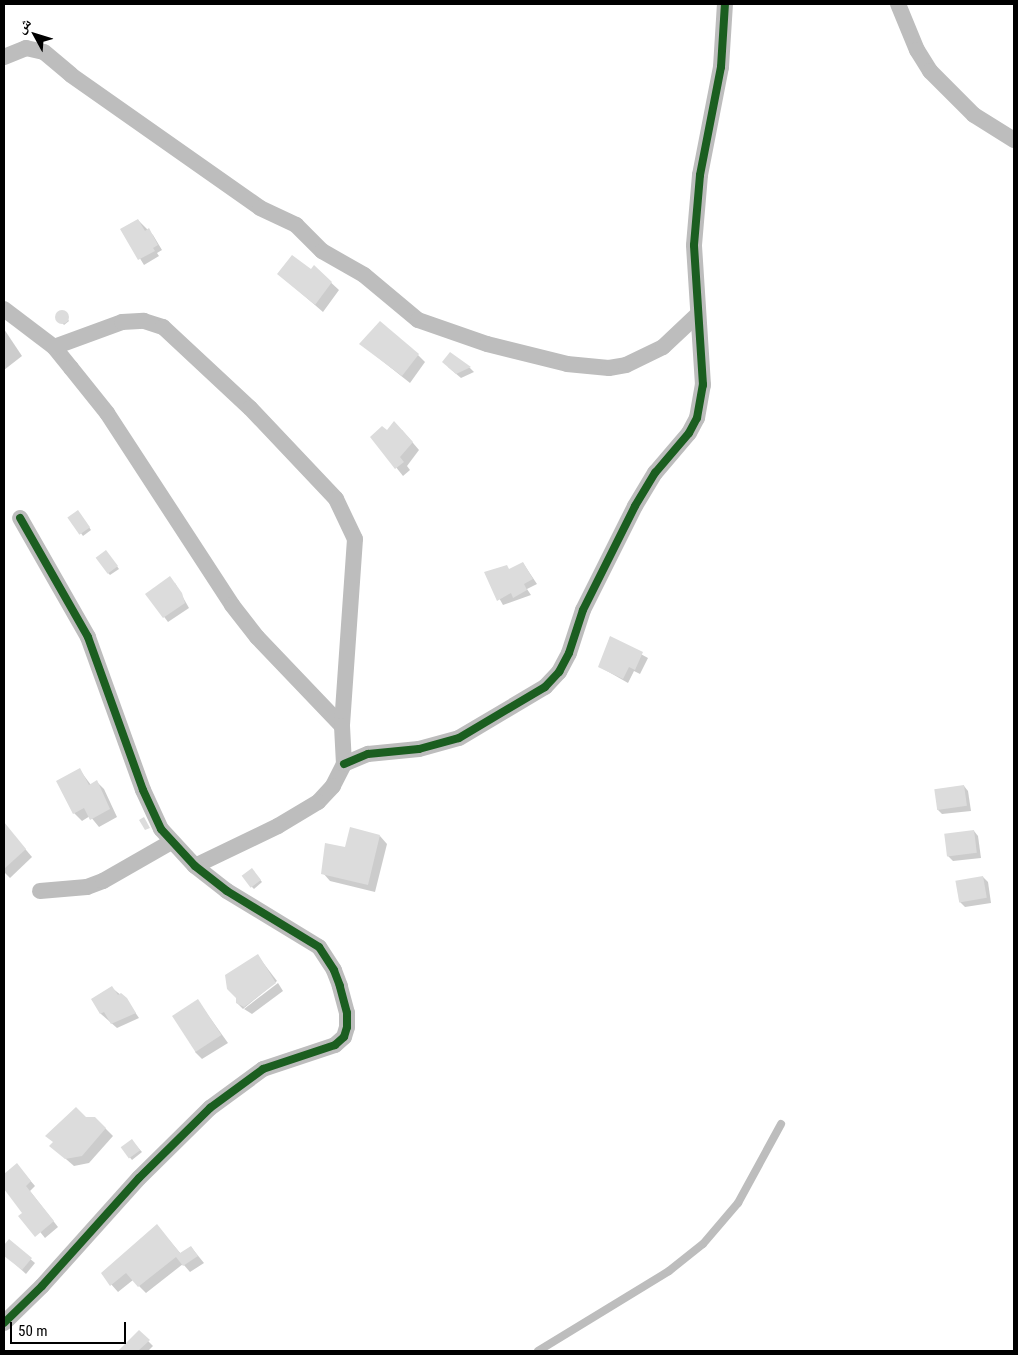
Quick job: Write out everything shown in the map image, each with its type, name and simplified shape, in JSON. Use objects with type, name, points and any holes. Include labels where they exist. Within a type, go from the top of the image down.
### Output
[{"type":"street","points":[[344,764],[368,754],[419,749],[459,738],[522,703],[559,672],[583,610],[635,506],[697,418],[703,385],[694,245],[696,214],[700,175],[721,67],[725,4]]},
{"type":"street","points":[[898,4],[917,50],[930,71],[974,115],[1014,140]]},
{"type":"street","points":[[4,57],[26,48],[44,52],[71,75],[260,208],[296,225],[322,250],[364,275],[418,320],[487,344],[568,364],[609,368],[626,365],[663,347],[698,314]]},
{"type":"street","points":[[4,308],[54,347],[107,413],[232,605],[263,643],[342,726]]},
{"type":"street","points":[[54,347],[122,322],[144,321],[163,327],[250,408],[336,499],[350,525],[356,556],[342,726],[344,764],[333,786],[318,802],[278,826],[195,866]]},
{"type":"street","points":[[4,1323],[42,1286],[139,1178],[210,1108],[263,1069],[285,1060],[324,1051],[344,1037],[347,1013],[326,955],[311,940],[251,907],[195,866],[162,829],[143,790],[88,637],[20,518]]},
{"type":"street","points":[[40,892],[87,887],[103,882],[172,842]]},
{"type":"lane","points":[[538,1351],[669,1271],[703,1244],[738,1203],[781,1124]]},
{"type":"building","points":[[138,219],[145,231],[149,228],[158,245],[153,248],[155,251],[138,260],[120,229]]},
{"type":"building","points":[[292,255],[311,269],[314,265],[332,282],[315,305],[277,274]]},
{"type":"building","points":[[62,310],[67,312],[69,317],[67,322],[62,324],[57,322],[55,317],[57,312]]},
{"type":"building","points":[[380,321],[419,354],[402,376],[359,344]]},
{"type":"building","points":[[450,352],[471,367],[456,374],[442,362]]},
{"type":"building","points":[[394,421],[413,442],[400,457],[404,462],[395,469],[370,437],[382,426],[387,430]]},
{"type":"building","points":[[78,510],[90,527],[79,535],[67,517]]},
{"type":"building","points":[[106,550],[118,566],[108,574],[96,558]]},
{"type":"building","points":[[523,562],[533,579],[524,584],[527,590],[513,598],[511,593],[497,601],[484,572],[507,565],[509,569]]},
{"type":"building","points":[[170,576],[182,593],[185,603],[163,618],[145,594]]},
{"type":"building","points":[[610,636],[643,652],[635,670],[629,667],[623,679],[598,667]]},
{"type":"building","points":[[80,768],[89,785],[97,780],[110,809],[90,820],[84,808],[73,814],[56,781]]},
{"type":"building","points":[[964,785],[967,806],[937,810],[934,789]]},
{"type":"building","points":[[144,817],[150,828],[145,830],[139,820]]},
{"type":"building","points":[[4,822],[26,849],[4,869]]},
{"type":"building","points":[[350,827],[380,835],[368,885],[321,874],[325,843],[345,847]]},
{"type":"building","points":[[974,830],[977,853],[947,856],[944,834]]},
{"type":"building","points":[[252,868],[261,880],[251,888],[242,876]]},
{"type":"building","points":[[983,876],[987,898],[959,903],[955,881]]},
{"type":"building","points":[[258,954],[276,983],[244,1007],[236,1003],[236,998],[227,989],[225,975]]},
{"type":"building","points":[[112,986],[118,995],[121,993],[127,998],[136,1013],[111,1024],[104,1012],[100,1014],[91,999]]},
{"type":"building","points":[[198,999],[221,1035],[195,1052],[172,1016]]},
{"type":"building","points":[[76,1107],[86,1117],[95,1117],[106,1128],[82,1156],[65,1159],[49,1146],[53,1142],[45,1136]]},
{"type":"building","points":[[132,1139],[140,1150],[129,1159],[121,1147]]},
{"type":"building","points":[[17,1163],[31,1181],[26,1186],[54,1221],[35,1237],[18,1216],[22,1213],[4,1189],[4,1174]]},
{"type":"building","points":[[157,1224],[180,1253],[191,1246],[198,1256],[183,1266],[176,1257],[138,1287],[126,1273],[110,1286],[101,1273]]},
{"type":"building","points":[[9,1239],[32,1258],[22,1270],[4,1256],[4,1245]]},
{"type":"building","points":[[139,1330],[150,1340],[138,1351],[118,1351]]},
{"type":"cycle path","points":[[344,764],[368,754],[419,749],[459,738],[545,687],[559,672],[569,653],[583,610],[635,506],[655,473],[689,433],[697,418],[703,385],[694,245],[700,175],[721,67],[725,4]]},
{"type":"cycle path","points":[[4,1323],[42,1286],[139,1178],[210,1108],[263,1069],[335,1045],[344,1037],[347,1027],[347,1013],[340,986],[334,970],[319,947],[227,891],[195,866],[161,829],[143,790],[88,637],[20,518]]}]
